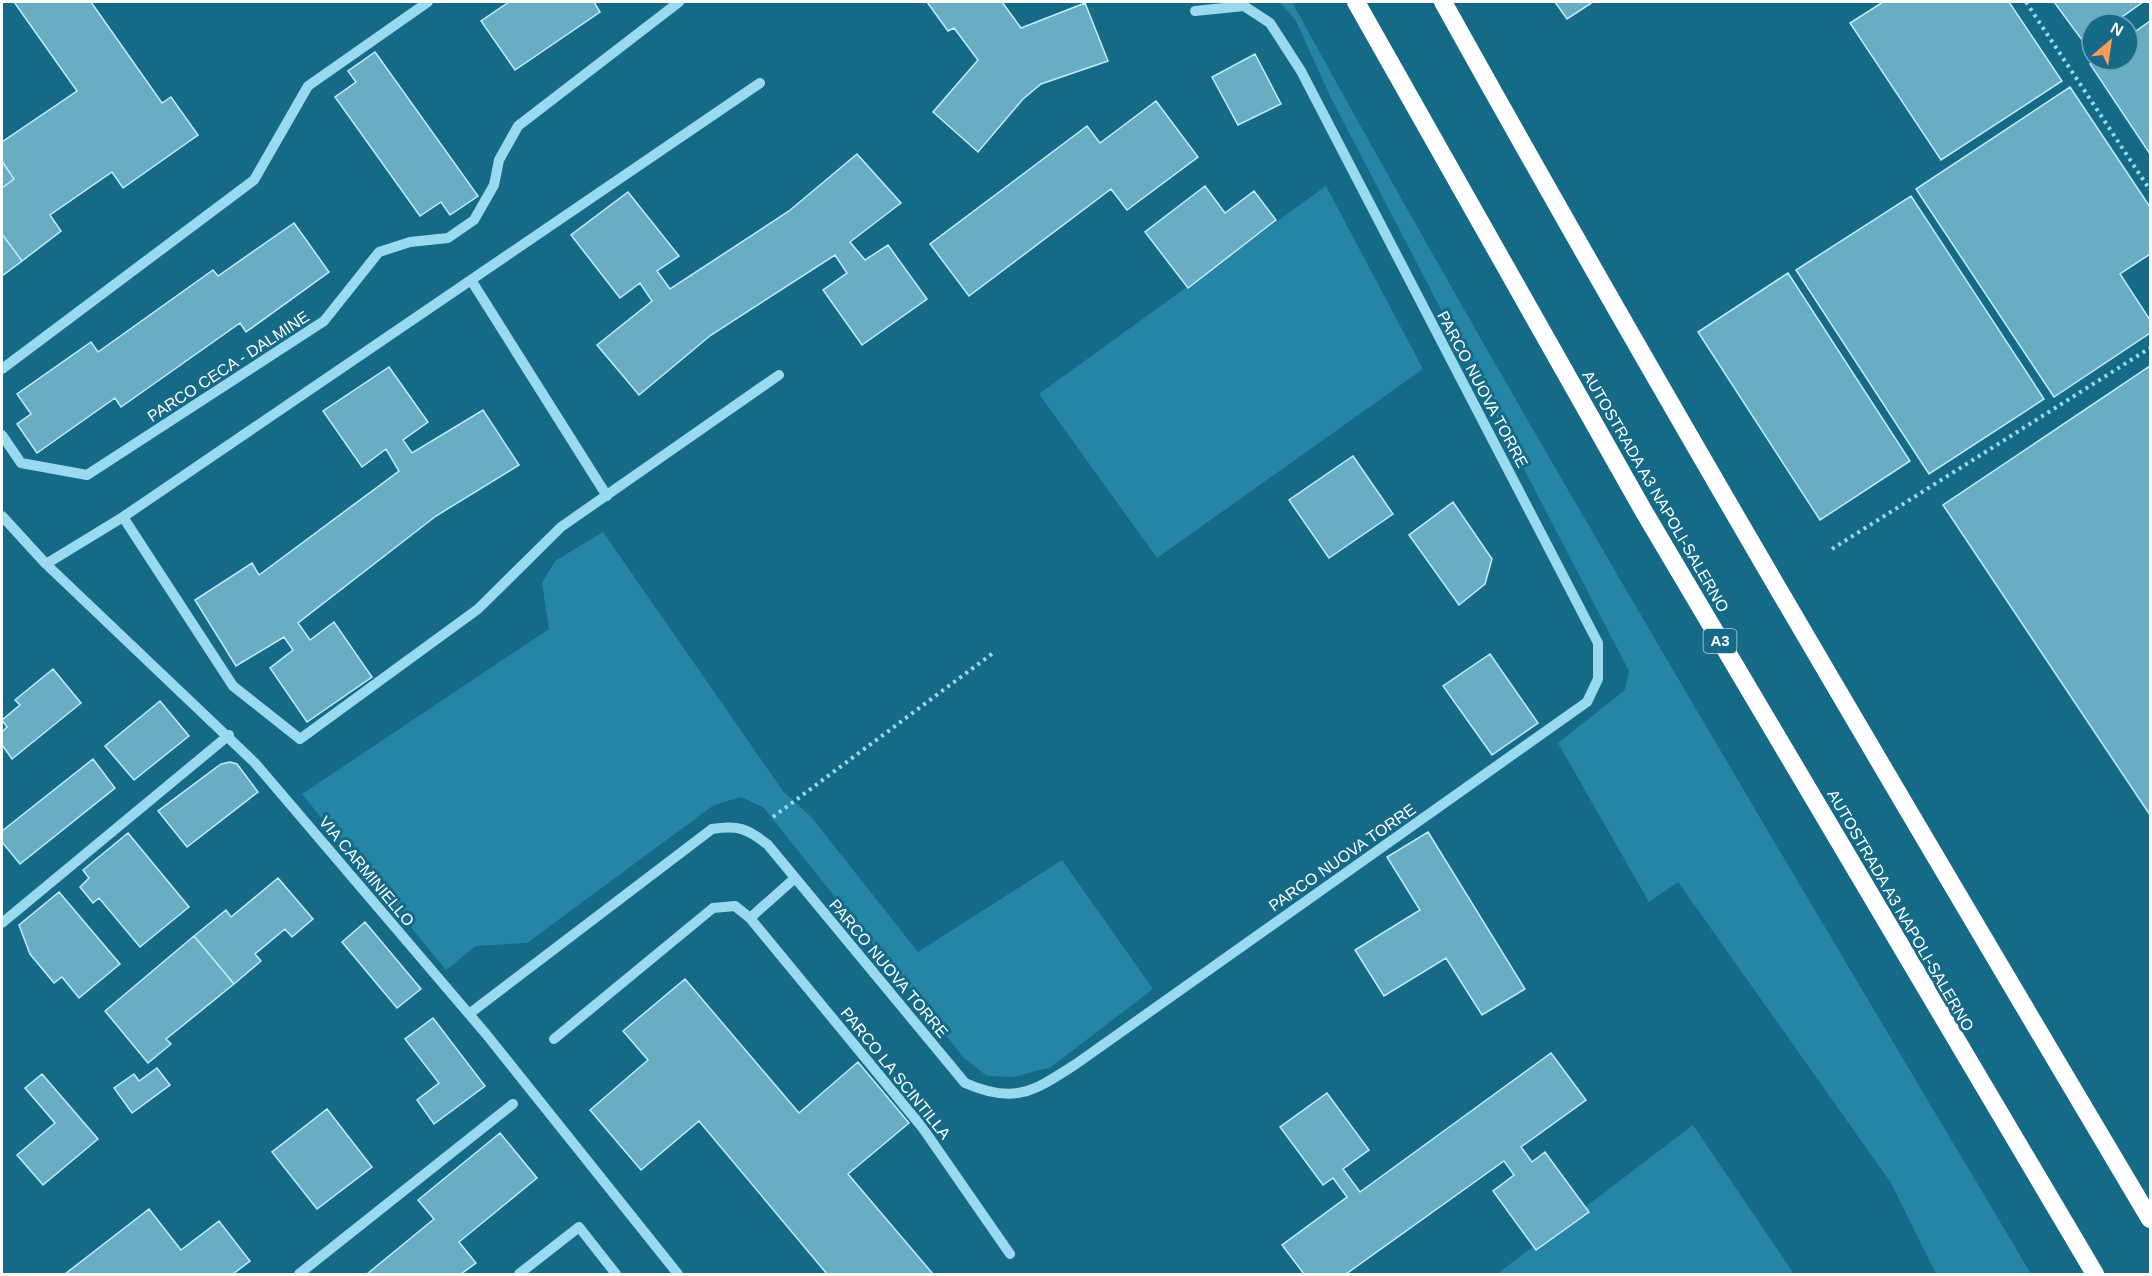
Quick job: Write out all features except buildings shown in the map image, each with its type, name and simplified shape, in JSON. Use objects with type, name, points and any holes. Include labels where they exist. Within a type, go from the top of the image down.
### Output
[{"type":"highway","name":"AUTOSTRADA A3 NAPOLI-SALERNO","points":[[1356,2],[1637,500],[2095,1275]]},
{"type":"highway","points":[[1443,2],[1584,255],[1930,849],[2151,1219]]},
{"type":"street","points":[[2,369],[255,180],[308,86],[428,2]]},
{"type":"street","name":"PARCO CECA - DALMINE","points":[[2,435],[21,463],[87,476],[324,321],[379,252],[410,242],[448,238],[474,220],[494,185],[499,160],[518,126],[679,2]]},
{"type":"street","name":"PARCO NUOVA TORRE","points":[[755,834],[768,845],[965,1083],[990,1094],[1034,1091],[1587,702],[1598,679],[1598,643],[1300,71],[1270,23],[1244,6],[1230,4],[1195,10]]},
{"type":"street","points":[[46,564],[123,517],[760,83]]},
{"type":"street","points":[[471,280],[607,496]]},
{"type":"street","points":[[123,517],[233,686],[300,739],[478,609],[561,527],[779,375]]},
{"type":"street","name":"VIA CARMINIELLO","points":[[2,516],[46,564],[229,735],[469,1014],[678,1275]]},
{"type":"street","points":[[2,922],[229,735]]},
{"type":"street","points":[[469,1014],[712,829],[735,826],[755,834]]},
{"type":"street","points":[[750,918],[795,878]]},
{"type":"street","name":"PARCO LA SCINTILLA","points":[[555,1039],[713,908],[735,906],[750,918],[922,1127],[1010,1254]]},
{"type":"street","points":[[299,1275],[513,1104]]},
{"type":"street","points":[[519,1275],[579,1227],[616,1275]]},
{"type":"path","points":[[2026,2],[2151,190]]},
{"type":"path","points":[[1832,549],[2151,348]]},
{"type":"path","points":[[755,834],[782,809],[993,653]]},
{"type":"shaded area","points":[[1280,2],[1292,2],[1381,163],[1564,482],[2031,1274],[1936,1274],[1891,1183],[1678,882],[1649,902],[1558,743],[1625,690],[1629,671],[1330,96],[1296,21]]},
{"type":"shaded area","points":[[1326,186],[1423,369],[1157,558],[1039,394]]},
{"type":"shaded area","points":[[603,532],[783,791],[812,818],[918,952],[1062,860],[1153,989],[1051,1067],[1014,1077],[987,1076],[964,1058],[763,807],[741,797],[714,805],[527,943],[476,946],[446,970],[302,794],[549,629],[542,583],[555,561]]},
{"type":"shaded area","points":[[1693,1125],[1794,1274],[1497,1274]]}]
